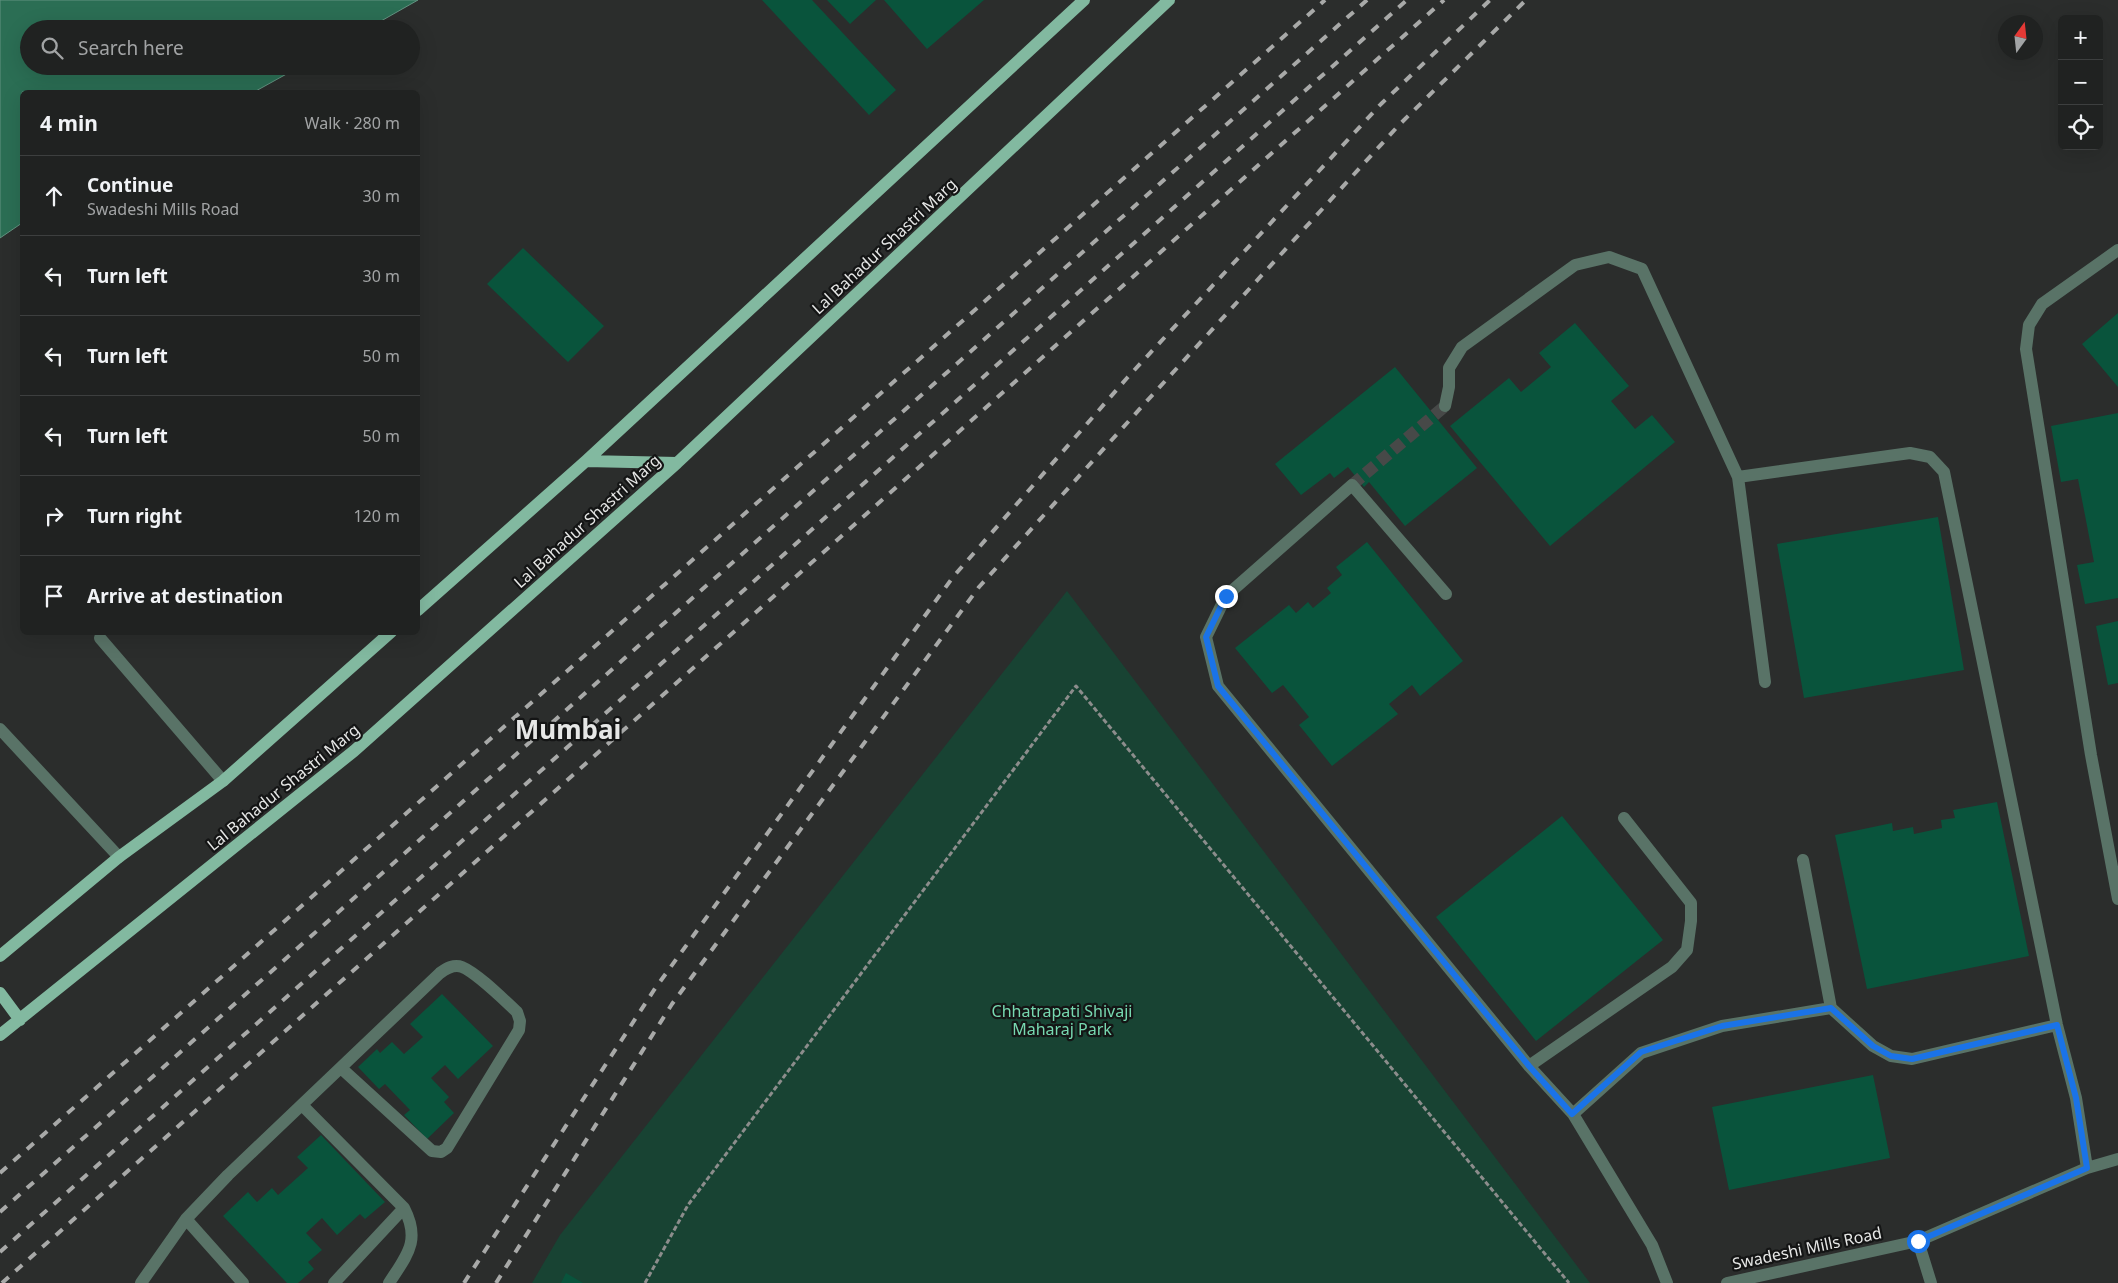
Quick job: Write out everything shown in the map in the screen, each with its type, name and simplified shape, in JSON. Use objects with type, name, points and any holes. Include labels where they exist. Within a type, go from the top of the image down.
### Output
[{"type":"main road","points":[[420,608],[586,461],[1084,0]]},
{"type":"main road","name":"Lal Bahadur Shastri Marg","points":[[0,1035],[354,752],[677,463],[1170,0]]},
{"type":"main road","points":[[586,461],[677,463]]},
{"type":"main road","points":[[0,956],[119,857],[223,782],[389,635]]},
{"type":"main road","points":[[0,992],[20,1020]]},
{"type":"street","points":[[2118,250],[2042,304],[2029,325],[2026,350],[2091,756],[2118,899]]},
{"type":"street","points":[[1445,406],[1449,388],[1449,368],[1462,347],[1575,265],[1609,257],[1642,269],[1738,477],[1765,682]]},
{"type":"street","points":[[1738,477],[1910,453],[1930,457],[1944,472],[2057,1025],[2076,1098],[2087,1168]]},
{"type":"street","points":[[1446,594],[1352,485],[1226,596],[1206,637],[1218,686],[1529,1066],[1572,1114],[1652,1245],[1667,1283]]},
{"type":"street","points":[[100,638],[223,782]]},
{"type":"street","points":[[0,729],[119,857]]},
{"type":"street","points":[[1529,1066],[1672,966],[1687,950],[1691,921],[1691,903],[1624,818]]},
{"type":"street","points":[[1803,860],[1831,1008],[1873,1046],[1891,1056],[1912,1059],[2057,1025]]},
{"type":"street","points":[[141,1283],[186,1219],[302,1105],[440,973],[449,967],[461,967],[471,972],[517,1012],[520,1021],[519,1030],[446,1148],[441,1152],[432,1151],[341,1068]]},
{"type":"street","points":[[1572,1114],[1641,1052],[1722,1026],[1831,1008]]},
{"type":"street","points":[[302,1105],[404,1208],[411,1222],[412,1236],[409,1251],[389,1283]]},
{"type":"street","name":"Swadeshi Mills Road","points":[[1727,1283],[1918,1241],[2087,1168],[2118,1159]]},
{"type":"street","points":[[334,1283],[404,1208]]},
{"type":"street","points":[[186,1219],[243,1283]]},
{"type":"street","points":[[1918,1241],[1931,1283]]},
{"type":"path","points":[[645,1283],[688,1205],[1076,686],[1569,1283]]},
{"type":"green space","name":"Chhatrapati Shivaji Maharaj Park","points":[[1067,591],[1590,1283],[532,1283],[560,1235]]},
{"type":"shaded area","points":[[0,0],[418,0],[383,20],[20,20],[20,75],[285,75],[258,90],[20,90],[20,224],[0,238]]},
{"type":"building","points":[[762,0],[812,0],[896,90],[869,115]]},
{"type":"building","points":[[827,0],[876,0],[850,24]]},
{"type":"building","points":[[884,0],[984,0],[927,49]]},
{"type":"building","points":[[523,248],[604,326],[568,362],[487,284]]},
{"type":"building","points":[[2118,313],[2118,387],[2082,344]]},
{"type":"building","points":[[1575,323],[1629,386],[1611,401],[1635,429],[1652,415],[1675,442],[1550,546],[1450,426],[1509,378],[1521,392],[1551,367],[1539,353]]},
{"type":"building","points":[[1395,367],[1477,468],[1405,526],[1369,482],[1364,487],[1348,467],[1334,478],[1330,473],[1301,495],[1275,464]]},
{"type":"building","points":[[2118,413],[2118,598],[2085,604],[2077,565],[2094,562],[2078,479],[2061,482],[2051,426]]},
{"type":"building","points":[[1938,517],[1964,670],[1804,698],[1777,544]]},
{"type":"building","points":[[1367,542],[1463,661],[1420,696],[1412,685],[1389,704],[1398,714],[1332,766],[1299,725],[1309,717],[1283,685],[1272,693],[1235,648],[1289,605],[1296,613],[1308,602],[1313,608],[1331,593],[1327,588],[1342,575],[1336,567]]},
{"type":"building","points":[[2118,621],[2118,683],[2108,685],[2096,626]]},
{"type":"building","points":[[1997,802],[2029,956],[1867,989],[1835,835],[1892,823],[1893,831],[1913,827],[1914,834],[1942,828],[1941,820],[1955,818],[1953,810]]},
{"type":"building","points":[[1562,816],[1663,940],[1536,1041],[1436,917]]},
{"type":"building","points":[[442,994],[493,1046],[458,1079],[445,1065],[431,1078],[449,1097],[444,1102],[454,1113],[427,1139],[404,1115],[410,1110],[385,1084],[379,1089],[358,1067],[377,1049],[380,1053],[392,1042],[404,1054],[423,1037],[410,1024]]},
{"type":"building","points":[[1873,1075],[1890,1158],[1729,1190],[1712,1107]]},
{"type":"building","points":[[321,1135],[385,1202],[365,1219],[360,1214],[337,1235],[322,1218],[306,1233],[322,1250],[308,1262],[314,1269],[298,1283],[287,1283],[223,1216],[248,1192],[257,1202],[272,1188],[278,1195],[308,1168],[297,1157]]},
{"type":"building","points":[[566,1273],[583,1283],[561,1283]]},
{"type":"tunnel","points":[[1352,485],[1445,406]]},
{"type":"railway","points":[[0,1173],[1325,0]]},
{"type":"railway","points":[[0,1212],[1367,0]]},
{"type":"railway","points":[[0,1252],[1407,0]]},
{"type":"railway","points":[[2,1283],[1444,0]]},
{"type":"railway","points":[[464,1283],[654,990],[953,577],[1127,378],[1381,104],[1490,0]]},
{"type":"railway","points":[[496,1283],[672,1004],[979,587],[1399,125],[1526,0]]},
{"type":"district","name":"Mumbai","points":[[568,730]]},
{"type":"route","points":[[1226,596],[1206,637],[1218,686],[1529,1066],[1572,1114],[1641,1052],[1722,1026],[1831,1008],[1873,1046],[1891,1056],[1912,1059],[2057,1025],[2076,1098],[2087,1168],[1918,1241]]}]
